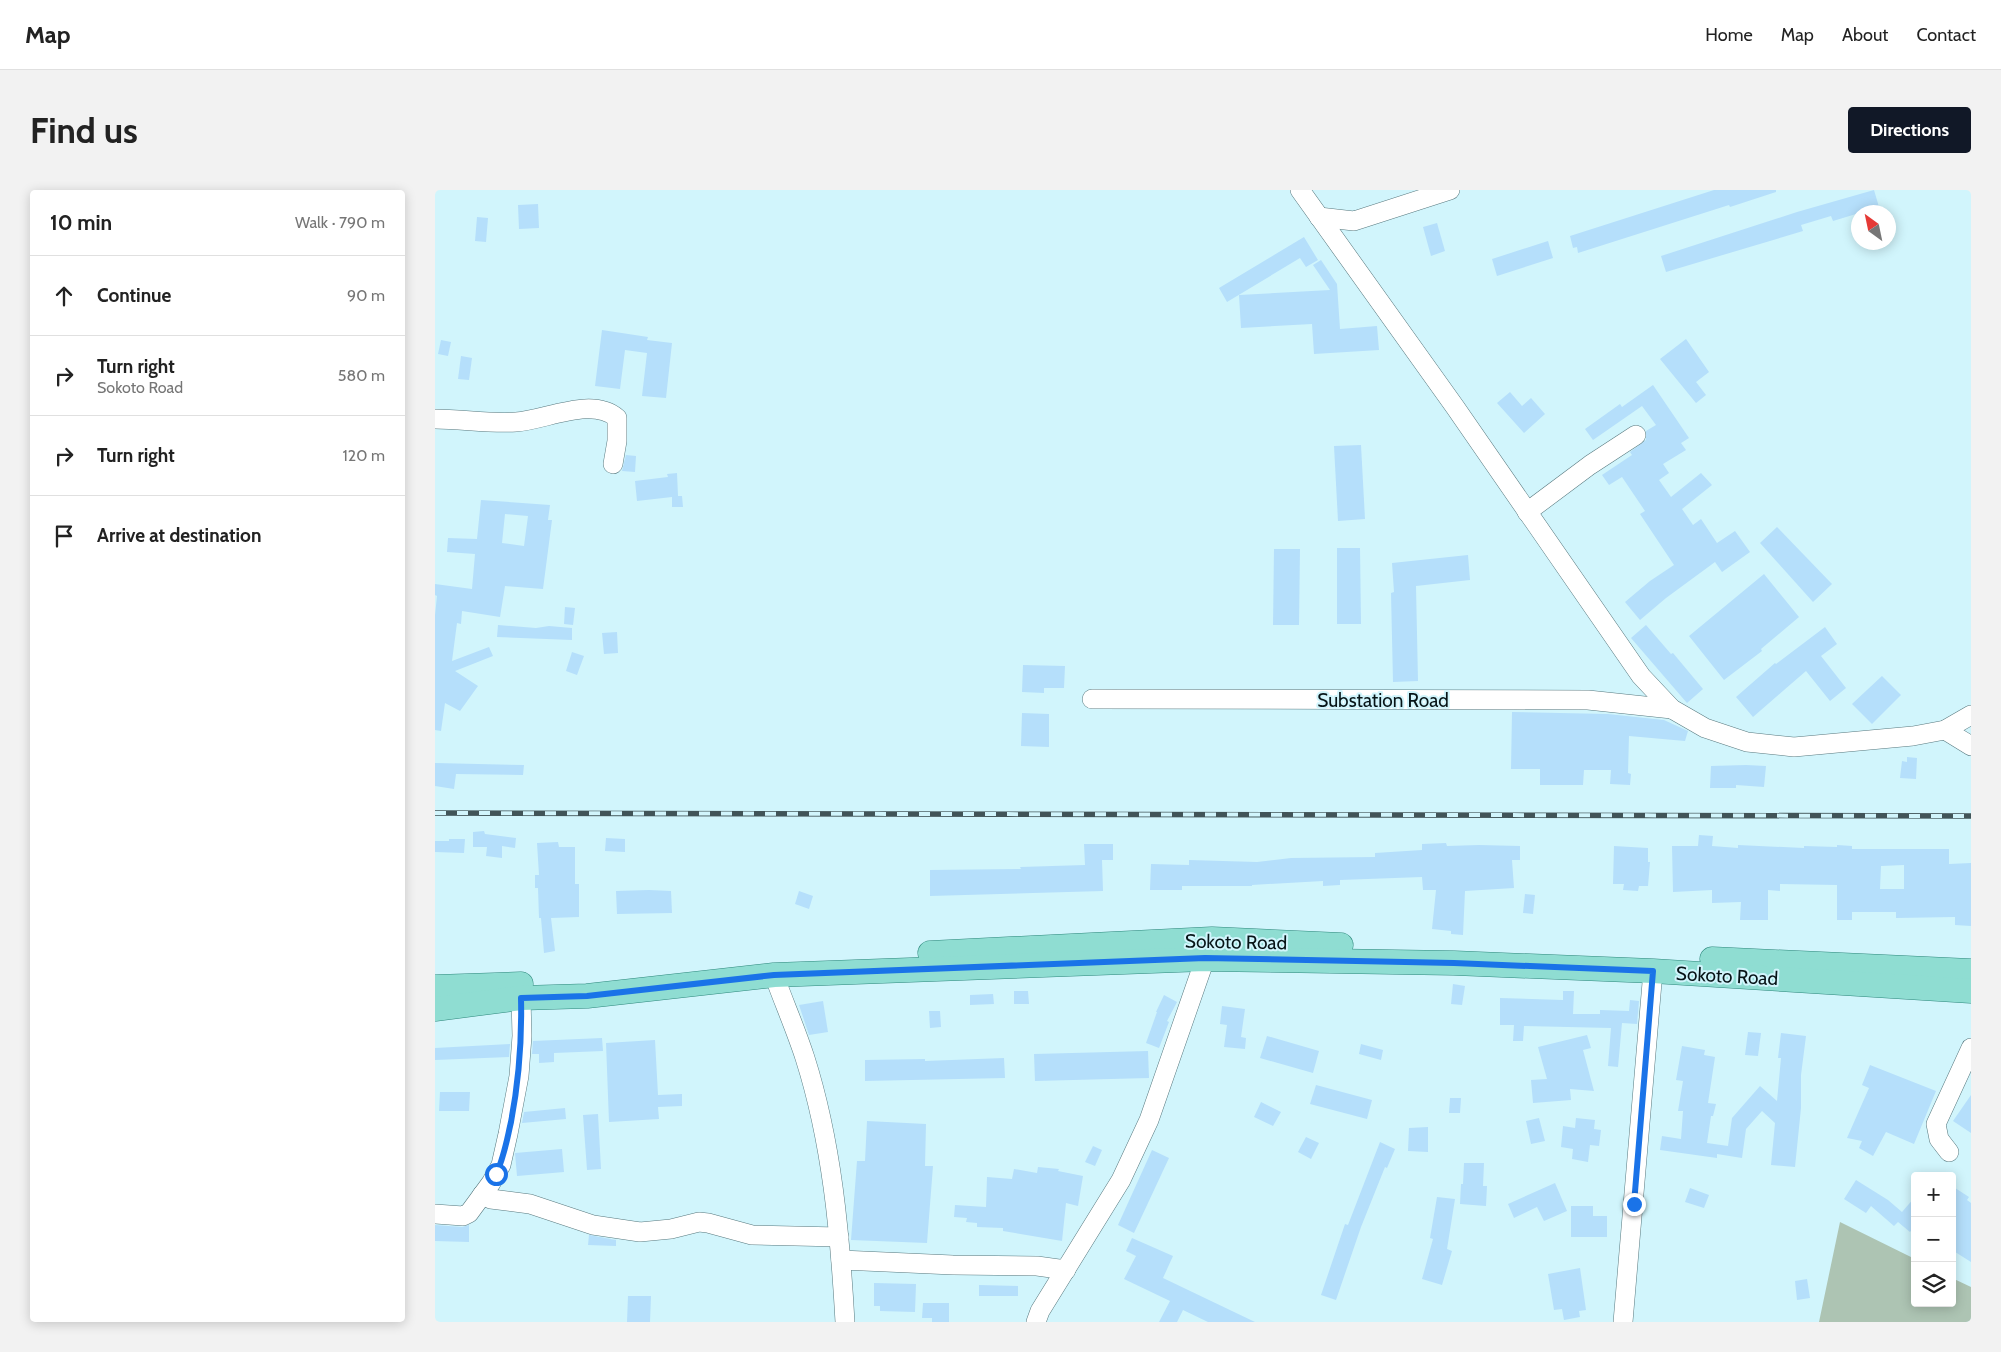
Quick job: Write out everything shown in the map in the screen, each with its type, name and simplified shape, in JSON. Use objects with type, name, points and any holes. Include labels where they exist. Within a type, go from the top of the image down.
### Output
[{"type":"main road","name":"Sokoto Road","points":[[435,987],[511,985],[591,979],[776,960],[1212,940],[1869,975],[1971,991]]},
{"type":"main road","name":"Sokoto Road","points":[[435,1009],[521,998],[587,996],[774,975],[1205,958],[1454,963],[1653,971],[1869,975],[1971,971]]},
{"type":"street","points":[[1300,190],[1455,407],[1641,676],[1672,709],[1705,728],[1747,742],[1793,747],[1913,736],[1945,730],[1971,715]]},
{"type":"street","points":[[1319,217],[1354,221],[1450,190]]},
{"type":"street","points":[[1345,254],[1354,221]]},
{"type":"street","points":[[435,419],[516,422],[560,411],[607,410],[617,418],[617,441],[613,464]]},
{"type":"street","points":[[1527,512],[1590,465],[1636,436]]},
{"type":"street","name":"Substation Road","points":[[1093,699],[1588,700],[1672,709]]},
{"type":"street","points":[[1945,730],[1971,746]]},
{"type":"street","points":[[1036,1322],[1121,1180],[1149,1120],[1205,958]]},
{"type":"street","points":[[1623,1322],[1653,971]]},
{"type":"street","points":[[774,975],[805,1058],[825,1137],[839,1237],[845,1322]]},
{"type":"street","points":[[435,1214],[463,1216],[473,1208],[482,1196],[501,1165],[519,1076],[522,1036],[521,998]]},
{"type":"street","points":[[1949,1152],[1939,1139],[1936,1124],[1971,1048]]},
{"type":"street","points":[[482,1196],[530,1204],[593,1225],[639,1232],[671,1229],[699,1222],[752,1234],[839,1237]]},
{"type":"street","points":[[841,1260],[953,1265],[1037,1266],[1066,1270]]},
{"type":"green space","points":[[1840,1222],[1911,1257],[1911,1307],[1956,1307],[1956,1280],[1971,1287],[1971,1322],[1819,1322]]},
{"type":"building","points":[[1714,190],[1776,190],[1776,192],[1578,253],[1577,247],[1573,248],[1570,236]]},
{"type":"building","points":[[1874,190],[1878,205],[1851,205],[1851,216],[1833,221],[1831,216],[1801,225],[1803,231],[1666,272],[1661,256],[1797,212]]},
{"type":"building","points":[[538,204],[539,228],[519,229],[518,205]]},
{"type":"building","points":[[477,217],[488,218],[486,242],[475,241]]},
{"type":"building","points":[[1437,223],[1445,251],[1431,256],[1423,227]]},
{"type":"building","points":[[1304,237],[1318,260],[1306,267],[1300,258],[1227,302],[1219,288]]},
{"type":"building","points":[[1548,241],[1553,258],[1497,276],[1492,259]]},
{"type":"building","points":[[1321,260],[1337,284],[1340,329],[1377,326],[1379,350],[1314,354],[1312,324],[1241,328],[1239,295],[1330,290],[1313,265]]},
{"type":"building","points":[[602,330],[648,337],[647,340],[672,343],[666,398],[642,396],[647,353],[625,350],[620,389],[595,386]]},
{"type":"building","points":[[1686,339],[1709,372],[1696,382],[1706,395],[1696,403],[1660,359]]},
{"type":"building","points":[[441,340],[451,342],[448,356],[438,354]]},
{"type":"building","points":[[461,356],[472,358],[469,380],[458,379]]},
{"type":"building","points":[[1653,385],[1689,438],[1681,443],[1686,450],[1663,464],[1669,473],[1659,480],[1671,497],[1701,473],[1712,485],[1682,509],[1693,525],[1701,519],[1717,543],[1735,531],[1750,552],[1722,572],[1715,562],[1640,620],[1625,602],[1650,581],[1674,565],[1640,514],[1645,511],[1622,477],[1609,485],[1602,475],[1632,455],[1630,452],[1646,440],[1646,431],[1656,425],[1642,406],[1593,440],[1585,429],[1620,404],[1622,407]]},
{"type":"building","points":[[1510,392],[1522,406],[1531,398],[1545,414],[1524,433],[1497,403]]},
{"type":"building","points":[[1361,445],[1365,519],[1338,521],[1334,446]]},
{"type":"building","points":[[626,455],[636,456],[635,472],[622,471]]},
{"type":"building","points":[[677,473],[678,496],[682,496],[683,507],[672,507],[672,497],[637,501],[635,481],[668,477],[667,474]]},
{"type":"building","points":[[481,500],[550,505],[548,520],[552,520],[543,589],[505,586],[500,617],[462,611],[461,624],[457,623],[452,661],[489,647],[493,656],[455,671],[478,686],[460,711],[445,703],[441,731],[435,730],[435,615],[437,596],[435,595],[435,584],[472,589],[475,554],[447,552],[448,538],[477,539]],"holes":[[[505,514],[528,516],[524,546],[502,543]]]},
{"type":"building","points":[[1777,527],[1832,584],[1813,602],[1760,543]]},
{"type":"building","points":[[1337,548],[1360,548],[1361,624],[1337,624]]},
{"type":"building","points":[[1274,549],[1300,549],[1299,625],[1273,625]]},
{"type":"building","points":[[1468,555],[1470,580],[1416,586],[1418,681],[1393,682],[1391,593],[1394,592],[1392,563]]},
{"type":"building","points":[[1764,574],[1799,617],[1761,649],[1762,651],[1724,680],[1689,636]]},
{"type":"building","points":[[565,607],[575,608],[573,625],[564,624]]},
{"type":"building","points":[[498,625],[572,628],[572,640],[497,637]]},
{"type":"building","points":[[1646,625],[1671,654],[1673,653],[1703,689],[1687,703],[1631,638]]},
{"type":"building","points":[[1825,627],[1837,644],[1821,656],[1846,688],[1830,701],[1806,671],[1753,717],[1736,697],[1775,663]]},
{"type":"building","points":[[617,632],[618,653],[604,654],[602,633]]},
{"type":"building","points":[[572,652],[584,656],[577,675],[566,671]]},
{"type":"building","points":[[1023,665],[1065,666],[1064,688],[1044,688],[1044,693],[1022,692]]},
{"type":"building","points":[[1882,676],[1901,695],[1872,724],[1852,704]]},
{"type":"building","points":[[1512,712],[1608,714],[1664,720],[1688,731],[1685,741],[1629,736],[1628,773],[1631,774],[1630,785],[1610,784],[1611,770],[1584,770],[1583,785],[1540,785],[1540,769],[1511,769]]},
{"type":"building","points":[[1022,713],[1049,714],[1049,747],[1021,746]]},
{"type":"building","points":[[1907,757],[1917,758],[1916,779],[1900,778],[1902,761],[1907,762]]},
{"type":"building","points":[[435,763],[524,765],[523,775],[456,774],[454,789],[435,786]]},
{"type":"building","points":[[1711,766],[1766,766],[1764,787],[1736,785],[1736,788],[1710,788]]},
{"type":"building","points":[[484,831],[485,834],[516,838],[515,848],[502,846],[502,858],[486,856],[487,847],[473,847],[473,832]]},
{"type":"building","points":[[1699,835],[1713,836],[1712,846],[1738,848],[1738,845],[1804,848],[1804,846],[1837,847],[1837,845],[1852,846],[1852,849],[1949,849],[1949,864],[1971,863],[1971,926],[1955,925],[1955,917],[1896,918],[1896,912],[1852,912],[1852,920],[1837,920],[1837,885],[1780,884],[1780,891],[1768,890],[1768,920],[1740,920],[1741,902],[1712,903],[1712,890],[1673,892],[1672,846],[1698,846]],"holes":[[[1904,865],[1904,889],[1880,889],[1881,866]]]},
{"type":"building","points":[[606,838],[625,839],[625,852],[605,851]]},
{"type":"building","points":[[449,839],[465,839],[464,853],[435,852],[435,841],[449,841]]},
{"type":"building","points":[[558,842],[559,847],[575,847],[575,884],[579,884],[579,917],[551,918],[555,951],[544,953],[541,918],[539,918],[538,888],[535,888],[535,875],[539,875],[537,843]]},
{"type":"building","points":[[1446,843],[1447,846],[1520,846],[1520,860],[1512,860],[1514,888],[1465,891],[1463,935],[1451,934],[1451,931],[1432,929],[1436,890],[1423,890],[1422,877],[1340,880],[1340,885],[1323,886],[1323,881],[1252,886],[1182,886],[1182,890],[1150,890],[1151,864],[1189,865],[1189,860],[1257,862],[1291,858],[1375,857],[1375,853],[1422,850],[1422,844]]},
{"type":"building","points":[[1084,844],[1113,844],[1113,860],[1102,860],[1103,891],[930,896],[930,870],[1021,869],[1020,867],[1085,865]]},
{"type":"building","points":[[1614,846],[1648,848],[1648,862],[1650,862],[1648,886],[1639,886],[1638,891],[1623,890],[1624,884],[1613,884]]},
{"type":"building","points":[[616,891],[671,891],[672,913],[617,914]]},
{"type":"building","points":[[799,891],[813,896],[809,909],[795,904]]},
{"type":"building","points":[[1525,894],[1535,895],[1533,914],[1523,913]]},
{"type":"building","points":[[1453,984],[1465,986],[1462,1005],[1451,1004]]},
{"type":"building","points":[[1014,991],[1028,991],[1029,1004],[1014,1004]]},
{"type":"building","points":[[1563,991],[1574,991],[1573,1014],[1600,1014],[1600,1010],[1629,1011],[1630,1000],[1639,1001],[1637,1024],[1622,1023],[1618,1067],[1608,1066],[1611,1028],[1524,1026],[1523,1041],[1513,1041],[1514,1025],[1500,1025],[1500,998],[1563,1000]]},
{"type":"building","points":[[993,994],[994,1004],[970,1005],[970,995]]},
{"type":"building","points":[[1164,995],[1177,1002],[1167,1021],[1169,1022],[1159,1048],[1146,1043],[1156,1012]]},
{"type":"building","points":[[823,1001],[828,1032],[809,1035],[799,1005]]},
{"type":"building","points":[[1222,1006],[1245,1009],[1241,1037],[1246,1038],[1245,1049],[1224,1047],[1227,1025],[1220,1024]]},
{"type":"building","points":[[929,1011],[940,1011],[941,1027],[930,1028]]},
{"type":"building","points":[[1748,1032],[1761,1033],[1758,1056],[1745,1055]]},
{"type":"building","points":[[1781,1033],[1806,1036],[1801,1075],[1801,1108],[1795,1167],[1771,1165],[1775,1123],[1762,1111],[1746,1129],[1742,1158],[1717,1154],[1717,1158],[1660,1150],[1662,1136],[1681,1139],[1683,1111],[1678,1111],[1683,1081],[1676,1080],[1682,1046],[1705,1050],[1704,1055],[1715,1057],[1708,1103],[1716,1104],[1713,1116],[1711,1116],[1707,1143],[1728,1146],[1732,1118],[1760,1086],[1777,1101],[1781,1058],[1778,1058]]},
{"type":"building","points":[[1587,1035],[1591,1048],[1583,1050],[1594,1091],[1570,1089],[1571,1100],[1533,1103],[1531,1080],[1547,1079],[1538,1047]]},
{"type":"building","points":[[1267,1036],[1319,1051],[1313,1073],[1260,1058]]},
{"type":"building","points":[[602,1038],[603,1051],[554,1053],[554,1062],[539,1063],[539,1054],[532,1054],[533,1041]]},
{"type":"building","points":[[655,1040],[658,1095],[682,1094],[682,1106],[658,1107],[659,1119],[609,1122],[606,1043]]},
{"type":"building","points":[[510,1044],[509,1057],[435,1060],[435,1048]]},
{"type":"building","points":[[1361,1044],[1383,1050],[1381,1060],[1359,1054]]},
{"type":"building","points":[[1148,1051],[1149,1078],[1035,1081],[1034,1054]]},
{"type":"building","points":[[1004,1058],[1005,1078],[865,1081],[865,1060],[925,1059],[925,1061]]},
{"type":"building","points":[[1870,1065],[1936,1091],[1914,1144],[1886,1132],[1873,1156],[1859,1148],[1862,1141],[1847,1138],[1869,1088],[1862,1085]]},
{"type":"building","points":[[1316,1085],[1372,1100],[1367,1119],[1310,1104]]},
{"type":"building","points":[[440,1092],[470,1092],[469,1111],[439,1111]]},
{"type":"building","points":[[1971,1095],[1971,1133],[1953,1121]]},
{"type":"building","points":[[1450,1098],[1461,1098],[1460,1113],[1449,1113]]},
{"type":"building","points":[[1261,1102],[1281,1112],[1273,1126],[1254,1117]]},
{"type":"building","points":[[565,1108],[566,1119],[522,1123],[524,1112]]},
{"type":"building","points":[[598,1114],[601,1169],[587,1170],[583,1115]]},
{"type":"building","points":[[1539,1118],[1545,1141],[1531,1144],[1526,1121]]},
{"type":"building","points":[[1576,1118],[1595,1120],[1594,1129],[1601,1130],[1599,1146],[1590,1145],[1588,1162],[1572,1159],[1573,1149],[1561,1147],[1563,1126],[1575,1128]]},
{"type":"building","points":[[867,1121],[926,1124],[925,1166],[933,1166],[927,1243],[851,1240],[857,1161],[865,1161]]},
{"type":"building","points":[[1428,1127],[1428,1152],[1408,1151],[1409,1128]]},
{"type":"building","points":[[1306,1137],[1319,1143],[1311,1159],[1298,1152]]},
{"type":"building","points":[[1380,1142],[1395,1149],[1387,1168],[1385,1167],[1361,1227],[1336,1300],[1321,1295],[1345,1224],[1348,1225]]},
{"type":"building","points":[[1093,1146],[1102,1150],[1095,1166],[1085,1162]]},
{"type":"building","points":[[562,1149],[564,1172],[517,1176],[515,1153]]},
{"type":"building","points":[[1152,1150],[1169,1158],[1134,1233],[1118,1225]]},
{"type":"building","points":[[1464,1163],[1484,1163],[1483,1186],[1487,1186],[1486,1206],[1460,1204]]},
{"type":"building","points":[[1038,1167],[1059,1169],[1058,1171],[1083,1176],[1078,1206],[1066,1203],[1062,1241],[1003,1231],[1003,1228],[977,1227],[977,1223],[966,1222],[967,1218],[954,1217],[955,1205],[986,1207],[987,1177],[1012,1179],[1014,1169],[1037,1173]]},
{"type":"building","points":[[1856,1180],[1888,1200],[1902,1212],[1911,1202],[1911,1231],[1910,1232],[1898,1222],[1894,1226],[1871,1206],[1866,1213],[1844,1199]]},
{"type":"building","points":[[1555,1183],[1567,1211],[1544,1221],[1537,1207],[1514,1218],[1508,1204]]},
{"type":"building","points":[[1690,1188],[1709,1195],[1704,1208],[1685,1202]]},
{"type":"building","points":[[1956,1189],[1969,1197],[1967,1200],[1971,1203],[1971,1262],[1956,1253]]},
{"type":"building","points":[[1437,1197],[1455,1199],[1447,1249],[1452,1251],[1442,1285],[1422,1279],[1433,1239],[1430,1238]]},
{"type":"building","points":[[1571,1206],[1593,1206],[1593,1216],[1607,1216],[1607,1237],[1571,1237]]},
{"type":"building","points":[[435,1225],[462,1227],[469,1225],[469,1242],[435,1241]]},
{"type":"building","points":[[589,1235],[616,1240],[616,1246],[588,1245]]},
{"type":"building","points":[[1132,1238],[1173,1256],[1163,1278],[1255,1322],[1208,1322],[1183,1310],[1177,1322],[1159,1322],[1170,1301],[1124,1279],[1136,1256],[1126,1251]]},
{"type":"building","points":[[1580,1268],[1586,1310],[1579,1311],[1580,1317],[1564,1320],[1562,1309],[1554,1310],[1548,1274]]},
{"type":"building","points":[[1807,1279],[1810,1298],[1797,1300],[1795,1281]]},
{"type":"building","points":[[874,1283],[916,1284],[915,1312],[880,1311],[880,1306],[874,1306]]},
{"type":"building","points":[[979,1285],[1018,1286],[1018,1296],[979,1296]]},
{"type":"building","points":[[628,1296],[651,1296],[650,1322],[627,1322]]},
{"type":"building","points":[[923,1303],[949,1303],[949,1322],[932,1322],[932,1318],[922,1318]]},
{"type":"railway","points":[[435,813],[1971,816]]},
{"type":"route","points":[[496,1174],[501,1165],[519,1076],[522,1036],[521,998],[587,996],[774,975],[1205,958],[1454,963],[1653,971],[1634,1204]]}]
